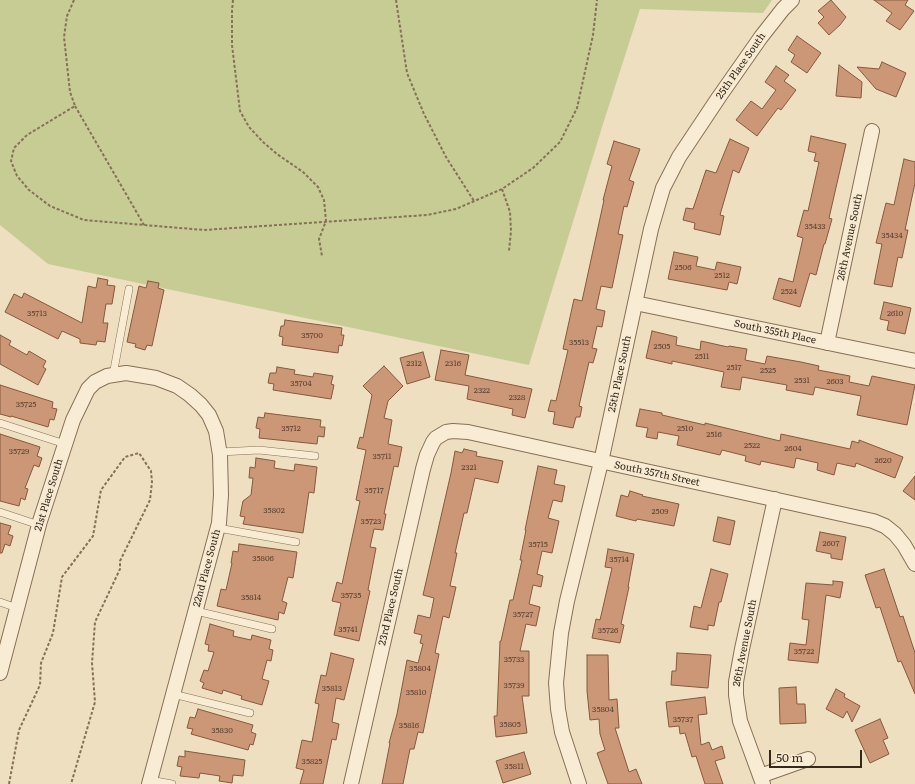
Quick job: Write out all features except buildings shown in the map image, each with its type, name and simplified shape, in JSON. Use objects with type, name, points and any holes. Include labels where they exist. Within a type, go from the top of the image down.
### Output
[{"type":"street","name":"25th Place South","points":[[579,784],[562,732],[558,709],[556,683],[558,659],[567,601],[601,462],[651,229],[663,188],[679,157],[761,37],[792,0]]},
{"type":"street","name":"26th Avenue South","points":[[827,343],[872,131]]},
{"type":"street","name":"South 355th Place","points":[[635,303],[915,361]]},
{"type":"street","name":"21st Place South","points":[[0,673],[39,525],[72,420],[88,389],[96,382],[113,375],[126,373],[156,378]]},
{"type":"street","name":"22nd Place South","points":[[149,782],[218,528],[221,495],[220,452],[216,430],[209,415],[190,395],[177,386],[156,378]]},
{"type":"street","name":"South 357th Street","points":[[441,435],[453,431],[468,432],[873,521],[885,526],[895,534],[904,545],[915,564]]},
{"type":"street","name":"23rd Place South","points":[[351,784],[423,469],[430,448],[436,438],[441,435]]},
{"type":"street","name":"26th Avenue South","points":[[762,780],[740,720],[736,695],[736,682],[775,500]]},
{"type":"street","points":[[762,780],[808,759]]},
{"type":"lane","points":[[113,375],[129,289]]},
{"type":"lane","points":[[0,423],[65,444]]},
{"type":"lane","points":[[220,452],[259,450],[315,456]]},
{"type":"lane","points":[[0,512],[39,525]]},
{"type":"lane","points":[[218,528],[296,542]]},
{"type":"lane","points":[[0,602],[17,608]]},
{"type":"lane","points":[[196,611],[272,629]]},
{"type":"lane","points":[[173,694],[250,713]]},
{"type":"lane","points":[[149,782],[172,784]]},
{"type":"path","points":[[74,0],[67,16],[64,37],[70,92],[75,106],[144,225]]},
{"type":"path","points":[[233,0],[232,45],[240,111],[249,127],[263,142],[303,172],[318,187],[324,200],[326,221],[319,239],[322,256]]},
{"type":"path","points":[[396,0],[407,72],[424,114],[446,157],[475,201]]},
{"type":"path","points":[[75,106],[27,135],[14,148],[11,161],[17,176],[29,190],[50,206],[84,220],[204,230],[427,215],[456,208],[502,189],[533,168],[560,142],[577,108],[593,35],[597,0]]},
{"type":"path","points":[[502,189],[510,212],[511,231],[509,251]]},
{"type":"path","points":[[9,784],[19,730],[40,685],[41,663],[53,633],[62,577],[93,536],[101,490],[125,457],[139,453],[152,471],[150,500],[120,561],[120,569],[95,622],[92,663],[95,702],[71,784]]},
{"type":"green space","points":[[0,0],[772,0],[763,13],[640,9],[529,365],[48,264],[0,225]]}]
